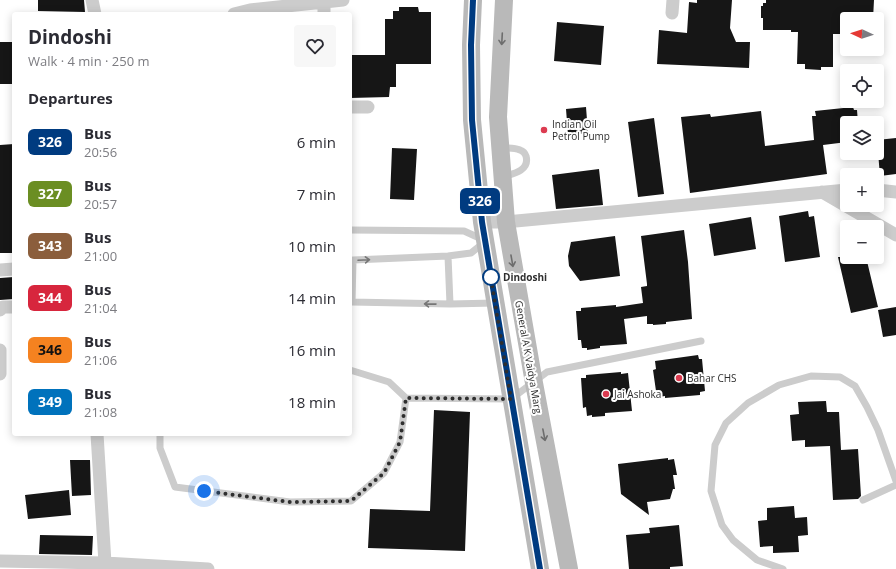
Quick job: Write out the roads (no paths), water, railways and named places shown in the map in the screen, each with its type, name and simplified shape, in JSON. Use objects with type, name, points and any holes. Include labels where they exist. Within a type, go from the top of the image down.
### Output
[{"type":"main road","points":[[473,0],[471,45],[472,120],[482,222],[540,569]]},
{"type":"main road","name":"General A K Vaidya Marg","points":[[504,0],[498,117],[506,222],[534,383],[569,569]]},
{"type":"street","points":[[92,0],[95,12]]},
{"type":"street","points":[[242,12],[250,10],[324,8],[343,0]]},
{"type":"street","points":[[352,107],[368,107]]},
{"type":"street","points":[[482,222],[506,222],[840,191]]},
{"type":"street","points":[[884,191],[896,192]]},
{"type":"street","points":[[822,192],[896,235]]},
{"type":"street","points":[[0,270],[12,269]]},
{"type":"street","points":[[0,274],[12,274]]},
{"type":"street","points":[[0,310],[3,307],[12,307]]},
{"type":"street","points":[[0,350],[0,374]]},
{"type":"street","points":[[97,436],[105,563]]},
{"type":"street","points":[[0,561],[105,563],[208,569]]},
{"type":"lane","points":[[500,148],[521,150],[526,154],[527,161],[524,169],[515,174],[502,177]]},
{"type":"lane","points":[[352,230],[464,231],[486,241],[471,253],[448,256],[353,260],[352,302],[450,304],[495,303]]},
{"type":"lane","points":[[448,256],[450,304]]},
{"type":"lane","points":[[352,371],[389,382],[406,398],[511,399],[547,372],[701,341]]},
{"type":"lane","points":[[783,569],[757,560],[733,540],[722,525],[711,491],[715,445],[726,422],[748,403],[780,385],[811,376],[840,377],[855,386],[867,407],[878,430],[896,481]]},
{"type":"lane","points":[[160,436],[160,448],[175,487],[290,502],[351,501],[384,473],[400,442],[406,398]]},
{"type":"lane","points":[[863,500],[896,485]]},
{"type":"place","name":"Indian Oil Petrol Pump","points":[[544,130]]},
{"type":"place","name":"Dindoshi","points":[[491,277]]},
{"type":"place","name":"Bahar CHS","points":[[679,378]]},
{"type":"place","name":"Jai Ashoka","points":[[606,394]]}]
